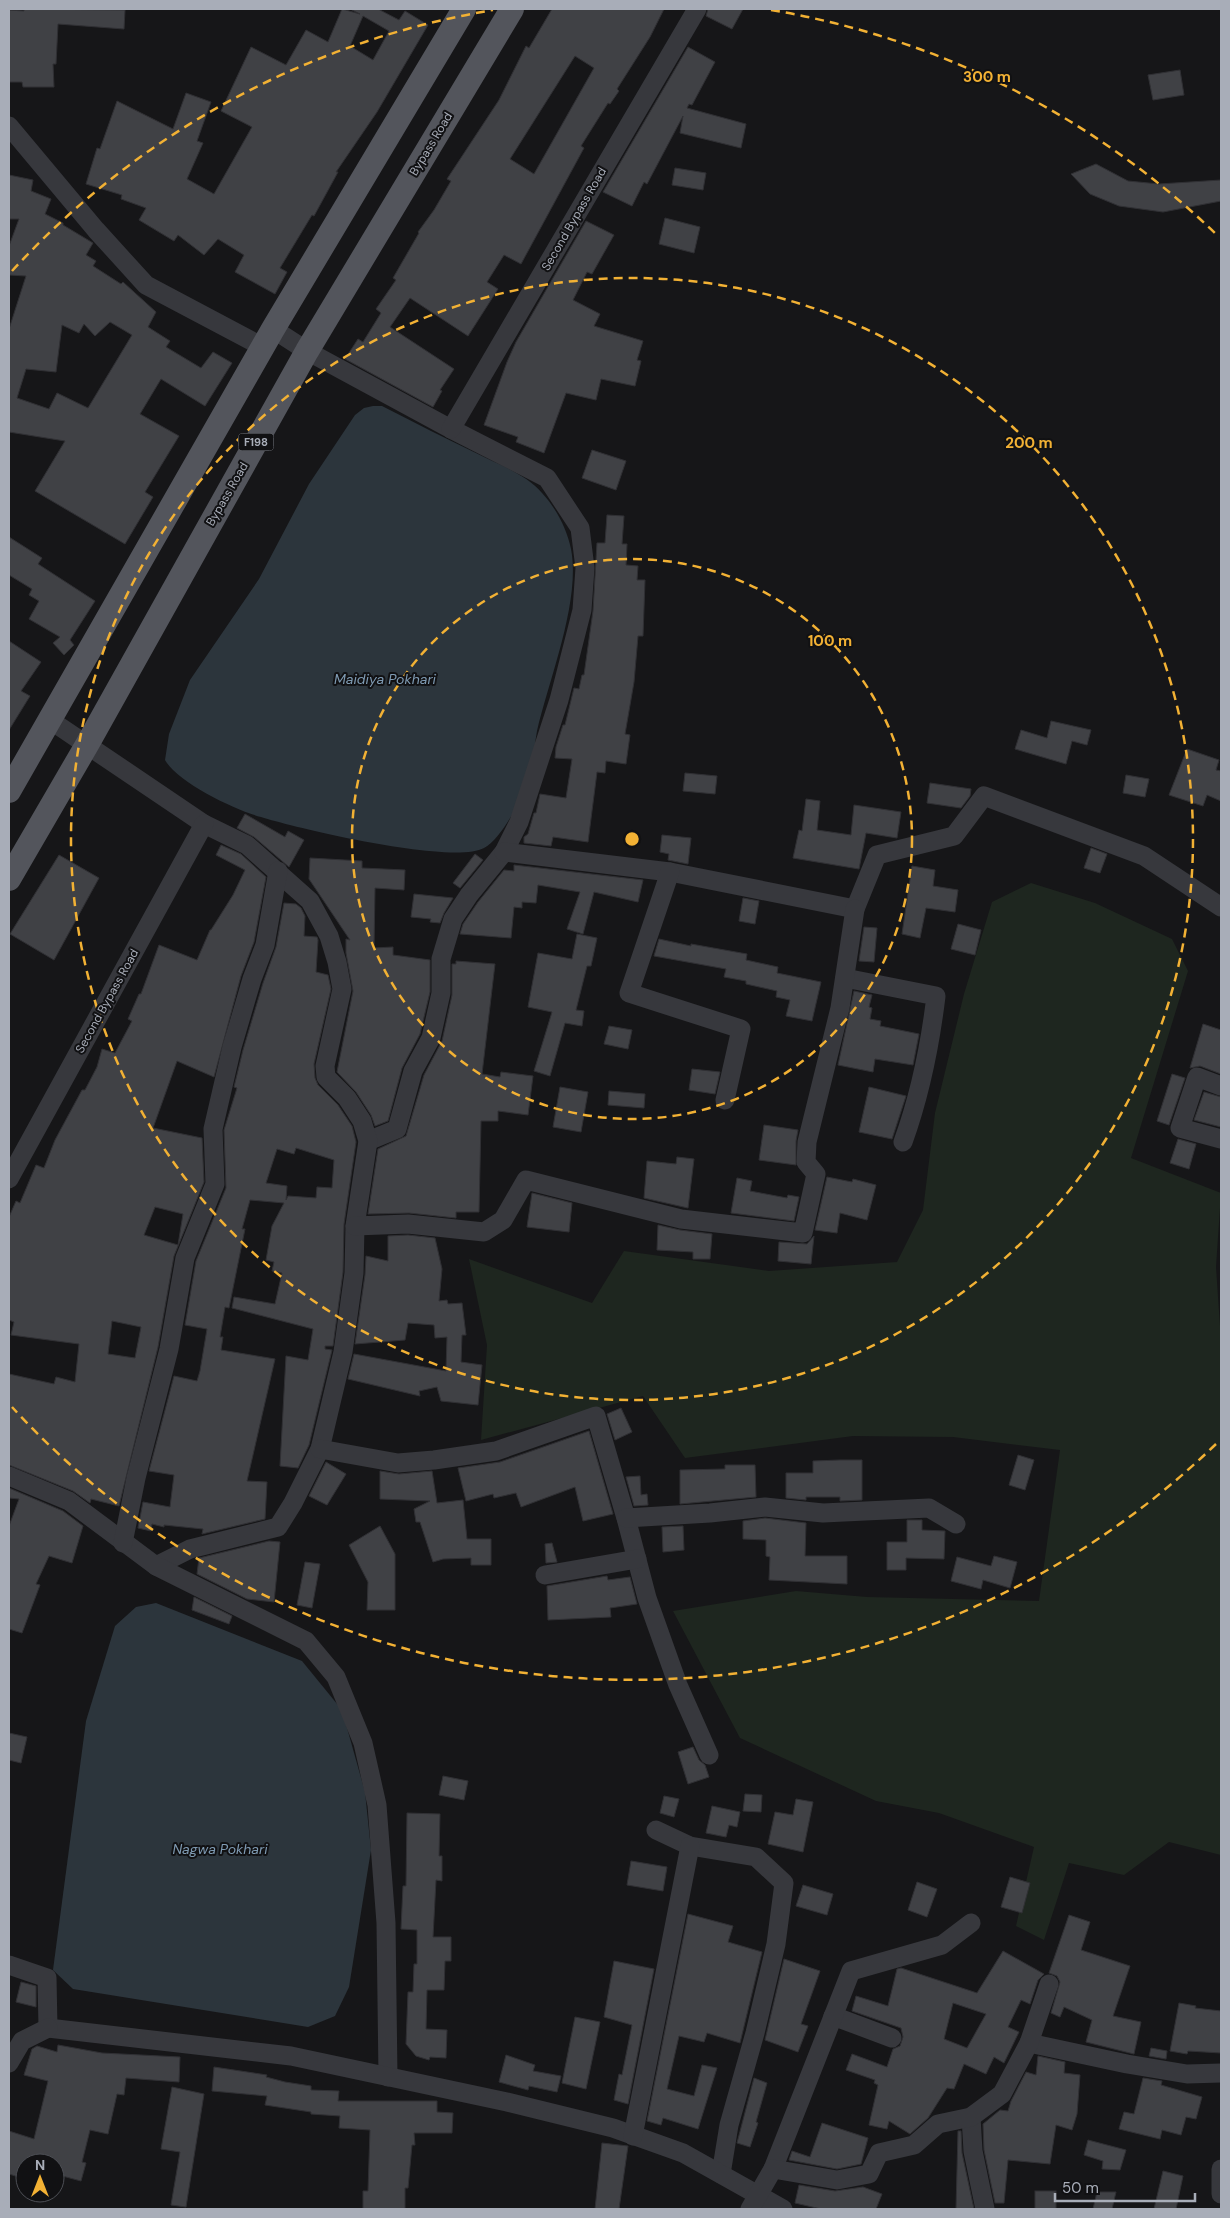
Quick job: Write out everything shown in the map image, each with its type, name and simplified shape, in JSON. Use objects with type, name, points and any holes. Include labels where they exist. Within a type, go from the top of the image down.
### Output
[{"type":"main road","points":[[9,791],[268,338],[464,9]]},
{"type":"main road","name":"Bypass Road","points":[[9,879],[88,743],[307,351],[512,9]]},
{"type":"street","name":"Second Bypass Road","points":[[450,429],[697,9]]},
{"type":"street","points":[[9,126],[96,230],[146,286],[268,338],[307,351],[450,429],[547,478],[580,528],[585,568],[582,610],[559,700],[535,778],[519,822],[504,852],[469,895],[453,919],[440,959],[440,993],[431,1038],[413,1071],[397,1129],[368,1141]]},
{"type":"street","points":[[50,720],[88,743],[204,824],[247,845],[310,901],[329,936],[337,962],[342,989],[325,1066],[326,1077],[347,1098],[362,1121],[368,1141],[355,1226],[354,1273],[343,1352],[320,1449],[293,1503],[278,1527],[190,1549],[156,1566]]},
{"type":"street","points":[[355,1226],[408,1224],[484,1232],[503,1220],[526,1180],[681,1219],[803,1233],[816,1174],[806,1162],[807,1142],[840,1008],[856,909],[877,855],[954,836],[984,796],[1144,856],[1221,907]]},
{"type":"street","name":"Second Bypass Road","points":[[9,1179],[204,824]]},
{"type":"street","points":[[504,852],[670,872],[856,909]]},
{"type":"street","points":[[123,1543],[136,1478],[169,1349],[185,1258],[201,1222],[214,1184],[213,1129],[232,1047],[252,979],[265,945],[278,871]]},
{"type":"street","points":[[670,872],[629,993],[741,1029],[725,1100]]},
{"type":"street","points":[[845,978],[936,996],[930,1045],[912,1119],[903,1142]]},
{"type":"street","points":[[1221,1086],[1197,1077],[1180,1128],[1221,1139]]},
{"type":"street","points":[[320,1449],[398,1463],[434,1460],[496,1451],[596,1416],[647,1598],[678,1685],[709,1755]]},
{"type":"street","points":[[9,1476],[69,1502],[156,1566],[306,1641],[336,1677],[363,1743],[377,1805],[386,1923],[388,2077]]},
{"type":"street","points":[[626,1518],[710,1513],[765,1507],[824,1513],[929,1508],[956,1524]]},
{"type":"street","points":[[545,1575],[637,1559]]},
{"type":"street","points":[[656,1830],[690,1846],[756,1857],[784,1883],[776,1944],[755,2033],[729,2125],[721,2174]]},
{"type":"street","points":[[633,2136],[690,1846]]},
{"type":"street","points":[[753,2202],[772,2169],[851,1971],[942,1944],[971,1923]]},
{"type":"street","points":[[9,1965],[47,1978],[48,2028]]},
{"type":"street","points":[[772,2169],[836,2180],[868,2174],[879,2153],[914,2145],[938,2124],[971,2117],[1002,2094],[1029,2043],[1049,1984]]},
{"type":"street","points":[[833,2016],[892,2038]]},
{"type":"street","points":[[9,2063],[22,2041],[48,2028],[291,2056],[507,2102],[612,2128],[683,2153],[721,2174],[753,2202],[783,2209]]},
{"type":"street","points":[[1029,2043],[1127,2064],[1187,2074],[1221,2073]]},
{"type":"street","points":[[971,2117],[973,2152],[985,2209]]},
{"type":"street","points":[[1221,2169],[1221,2194]]},
{"type":"shaded area","points":[[1031,883],[1095,903],[1172,939],[1188,971],[1131,1158],[1221,1193],[1216,1267],[1221,1341],[1221,1855],[1169,1842],[1124,1875],[1069,1863],[1044,1940],[1016,1926],[1034,1847],[939,1813],[876,1801],[740,1738],[673,1611],[796,1591],[867,1597],[1039,1601],[1060,1450],[953,1437],[853,1436],[685,1458],[643,1396],[481,1440],[487,1345],[469,1259],[592,1303],[624,1251],[769,1271],[897,1262],[923,1210],[935,1113],[964,994],[992,902]]},
{"type":"water","name":"Maidiya Pokhari","points":[[382,406],[529,481],[542,493],[556,512],[564,526],[571,549],[573,570],[568,616],[542,710],[530,774],[516,807],[498,836],[484,848],[467,852],[410,849],[340,837],[261,817],[223,802],[194,786],[182,778],[165,760],[169,734],[190,680],[259,579],[309,484],[355,415],[364,408]]},
{"type":"water","name":"Nagwa Pokhari","points":[[156,1603],[302,1661],[342,1710],[365,1792],[371,1850],[349,1987],[335,2016],[308,2027],[73,1989],[53,1970],[86,1721],[115,1626],[136,1607]]},
{"type":"building","points":[[24,9],[125,10],[124,29],[58,24],[56,64],[53,64],[54,87],[23,87],[22,82],[9,82],[9,10],[24,11]]},
{"type":"building","points":[[342,9],[360,14],[350,9],[378,9],[399,20],[405,11],[428,25],[377,112],[336,172],[338,172],[314,216],[312,215],[280,268],[287,272],[275,294],[235,272],[244,255],[218,239],[204,255],[178,235],[174,241],[139,220],[146,208],[121,199],[122,195],[86,184],[97,148],[100,149],[117,101],[173,129],[186,93],[211,102],[197,141],[203,143],[187,179],[214,194],[252,127],[221,111],[251,47],[286,65],[306,30],[328,42]],"holes":[[[363,16],[389,31],[373,60],[350,46]]]},
{"type":"building","points":[[552,9],[664,9],[650,37],[617,89],[619,91],[610,104],[608,103],[581,146],[584,148],[521,264],[504,255],[487,282],[498,289],[468,336],[410,298],[390,327],[454,369],[440,390],[442,391],[433,407],[345,359],[358,339],[363,342],[381,313],[376,309],[396,280],[393,278],[418,232],[451,181],[447,179],[499,100],[526,46],[529,48]],"holes":[[[575,56],[594,68],[534,174],[510,159]]]},
{"type":"building","points":[[708,9],[743,9],[732,29],[706,16]]},
{"type":"building","points":[[688,47],[715,62],[692,105],[689,104],[687,108],[746,124],[741,148],[680,133],[683,116],[647,184],[644,182],[632,206],[603,192]]},
{"type":"building","points":[[1180,70],[1184,95],[1153,100],[1148,75]]},
{"type":"building","points":[[1096,164],[1128,181],[1159,184],[1221,180],[1221,201],[1163,212],[1119,206],[1090,194],[1071,174]]},
{"type":"building","points":[[675,168],[706,173],[703,190],[672,185]]},
{"type":"building","points":[[9,175],[33,180],[31,191],[51,199],[45,214],[63,223],[63,225],[93,243],[86,255],[96,261],[93,266],[121,284],[123,282],[156,312],[148,327],[170,341],[166,347],[201,368],[213,352],[232,363],[205,406],[161,379],[140,414],[179,436],[145,492],[153,497],[125,544],[35,491],[65,441],[9,432],[9,329],[26,276],[9,275],[9,246],[19,219],[9,219]],"holes":[[[110,322],[132,335],[88,408],[57,393],[49,409],[17,398],[26,369],[56,372],[62,325],[79,333],[84,324],[95,336]]]},
{"type":"building","points":[[665,218],[700,227],[694,253],[659,244]]},
{"type":"building","points":[[586,221],[614,235],[592,274],[587,272],[573,300],[600,314],[594,326],[643,341],[637,360],[641,361],[635,386],[601,379],[596,400],[566,393],[544,453],[516,442],[518,437],[484,425],[516,342]]},
{"type":"building","points":[[592,450],[626,461],[616,490],[582,478]]},
{"type":"building","points":[[607,515],[624,516],[622,544],[627,544],[626,565],[638,566],[637,580],[645,580],[643,636],[638,636],[634,682],[625,734],[630,735],[626,764],[606,761],[605,773],[597,772],[588,842],[553,837],[551,846],[524,843],[524,837],[528,834],[534,813],[536,813],[540,794],[566,798],[572,759],[555,758],[556,747],[563,725],[565,725],[574,688],[579,689],[582,675],[584,675],[593,611],[597,543],[605,543]]},
{"type":"building","points":[[9,537],[42,558],[38,564],[95,601],[70,640],[74,645],[64,655],[53,643],[60,637],[29,619],[39,601],[29,595],[32,589],[9,575]]},
{"type":"building","points":[[9,641],[41,662],[21,691],[30,696],[9,730]]},
{"type":"building","points":[[1051,721],[1091,730],[1087,745],[1072,741],[1066,764],[1015,749],[1021,730],[1047,738]]},
{"type":"building","points":[[1187,749],[1219,760],[1216,770],[1221,771],[1221,801],[1207,795],[1203,806],[1169,795]]},
{"type":"building","points":[[685,773],[717,776],[715,794],[683,791]]},
{"type":"building","points":[[1126,775],[1149,779],[1145,797],[1123,793]]},
{"type":"building","points":[[930,783],[971,789],[970,796],[961,808],[927,803]]},
{"type":"building","points":[[806,799],[820,801],[817,830],[851,835],[854,805],[901,812],[897,838],[866,833],[859,869],[793,858],[799,830],[802,831]]},
{"type":"building","points":[[245,814],[285,837],[288,831],[304,840],[289,867],[254,837],[237,828]]},
{"type":"building","points":[[662,835],[691,838],[688,864],[668,860],[669,854],[660,852]]},
{"type":"building","points":[[221,845],[241,854],[266,877],[254,942],[241,976],[214,1077],[177,1061],[153,1128],[202,1138],[204,1182],[174,1256],[158,1347],[119,1506],[91,1499],[90,1503],[73,1491],[9,1465],[9,1374],[54,1384],[56,1377],[75,1382],[79,1344],[11,1335],[14,1322],[9,1320],[9,1217],[16,1201],[20,1203],[36,1165],[44,1168],[55,1140],[82,1090],[85,1090],[97,1067],[102,1049],[115,1053],[132,1021],[128,1019],[139,994],[141,994],[159,945],[197,960],[210,930],[233,895],[245,870],[216,855]],"holes":[[[155,1207],[183,1214],[178,1245],[144,1235]],[[112,1321],[141,1327],[135,1358],[108,1354]]]},
{"type":"building","points":[[1091,848],[1107,854],[1100,873],[1084,868]]},
{"type":"building","points":[[475,854],[483,860],[460,888],[453,883]]},
{"type":"building","points":[[59,855],[99,878],[54,960],[10,934]]},
{"type":"building","points":[[310,858],[362,861],[362,868],[405,870],[404,890],[375,888],[374,948],[393,947],[393,955],[430,960],[430,992],[420,1034],[402,1068],[388,1121],[375,1126],[371,1115],[356,1092],[337,1072],[353,991],[346,953],[346,939],[350,940],[309,879]]},
{"type":"building","points":[[514,865],[643,880],[638,902],[594,892],[583,934],[567,929],[580,892],[538,885],[536,903],[522,902],[522,908],[514,907],[511,938],[460,934],[463,924],[478,902],[504,870],[514,871]]},
{"type":"building","points":[[912,866],[935,870],[933,886],[958,890],[955,912],[926,908],[920,938],[902,934]]},
{"type":"building","points":[[414,894],[453,898],[440,923],[430,922],[431,919],[411,917]]},
{"type":"building","points":[[743,898],[759,901],[755,924],[739,921]]},
{"type":"building","points":[[284,903],[296,904],[301,908],[305,916],[304,936],[317,937],[318,940],[316,972],[328,975],[331,989],[314,1064],[315,1078],[318,1085],[338,1105],[352,1126],[356,1142],[344,1224],[343,1272],[333,1346],[325,1346],[325,1349],[332,1350],[309,1445],[298,1468],[280,1466],[286,1356],[308,1360],[313,1329],[232,1308],[234,1297],[275,1304],[282,1273],[272,1271],[274,1262],[266,1260],[272,1226],[284,1203],[250,1200],[242,1229],[245,1229],[229,1308],[225,1307],[220,1337],[223,1337],[221,1350],[275,1359],[247,1481],[267,1482],[265,1519],[202,1534],[203,1529],[164,1525],[164,1527],[152,1524],[151,1531],[138,1528],[143,1502],[170,1507],[174,1475],[149,1471],[174,1376],[197,1381],[200,1371],[207,1329],[185,1325],[196,1261],[226,1188],[224,1130],[237,1088],[234,1087],[243,1050],[276,947]],"holes":[[[296,1148],[334,1160],[332,1188],[317,1187],[316,1198],[288,1196],[286,1200],[287,1186],[266,1183],[277,1149],[294,1154]]]},
{"type":"building","points":[[958,924],[981,930],[975,955],[951,949]]},
{"type":"building","points":[[864,927],[877,928],[874,962],[859,961]]},
{"type":"building","points":[[577,934],[597,938],[591,966],[587,966],[576,1010],[584,1011],[582,1026],[565,1023],[550,1076],[534,1071],[552,1012],[528,1007],[538,953],[572,959]]},
{"type":"building","points":[[659,939],[691,946],[691,944],[747,954],[746,960],[778,967],[777,973],[821,982],[812,1021],[786,1016],[790,1000],[776,997],[777,991],[746,984],[746,981],[724,977],[726,969],[654,956]]},
{"type":"building","points":[[456,961],[495,964],[482,1074],[500,1077],[501,1072],[533,1076],[528,1115],[498,1111],[498,1121],[481,1121],[479,1212],[456,1212],[456,1218],[409,1213],[368,1214],[378,1149],[406,1136],[424,1075],[442,1041],[452,995],[452,964],[456,964]]},
{"type":"building","points":[[854,991],[872,995],[869,1007],[872,1008],[870,1019],[881,1021],[880,1026],[919,1034],[913,1065],[875,1059],[873,1072],[838,1065]]},
{"type":"building","points":[[1203,1024],[1221,1030],[1221,1074],[1200,1066],[1190,1068]]},
{"type":"building","points":[[609,1026],[632,1030],[628,1049],[604,1044]]},
{"type":"building","points":[[692,1069],[720,1072],[715,1094],[689,1090]]},
{"type":"building","points":[[1172,1074],[1185,1078],[1169,1125],[1157,1121]]},
{"type":"building","points":[[560,1087],[588,1092],[581,1132],[553,1127]]},
{"type":"building","points":[[869,1087],[906,1096],[892,1139],[859,1132]]},
{"type":"building","points":[[609,1091],[645,1094],[644,1108],[608,1105]]},
{"type":"building","points":[[1204,1092],[1221,1097],[1221,1127],[1194,1120]]},
{"type":"building","points":[[764,1125],[798,1130],[796,1165],[759,1160]]},
{"type":"building","points":[[1178,1139],[1196,1144],[1189,1169],[1170,1163]]},
{"type":"building","points":[[677,1157],[694,1159],[688,1208],[644,1198],[647,1161],[676,1164]]},
{"type":"building","points":[[827,1177],[852,1182],[853,1179],[876,1185],[867,1220],[840,1213],[837,1233],[815,1230]]},
{"type":"building","points":[[737,1178],[752,1181],[750,1191],[787,1198],[788,1195],[799,1197],[794,1221],[731,1213]]},
{"type":"building","points":[[532,1193],[572,1203],[569,1232],[527,1227]]},
{"type":"building","points":[[658,1225],[712,1234],[710,1259],[693,1259],[693,1252],[657,1250]]},
{"type":"building","points":[[408,1235],[435,1238],[442,1269],[439,1301],[447,1300],[448,1304],[462,1303],[466,1335],[462,1335],[461,1362],[482,1365],[478,1405],[441,1401],[437,1387],[419,1391],[420,1396],[348,1379],[354,1354],[446,1371],[447,1337],[435,1338],[434,1325],[408,1323],[405,1340],[355,1344],[366,1256],[388,1261],[388,1236]]},
{"type":"building","points":[[814,1236],[811,1264],[778,1261],[779,1242],[807,1244]]},
{"type":"building","points":[[621,1408],[632,1432],[615,1440],[607,1414]]},
{"type":"building","points":[[589,1431],[613,1514],[583,1521],[575,1487],[521,1507],[516,1493],[494,1498],[493,1494],[466,1501],[458,1468],[500,1462]]},
{"type":"building","points":[[1018,1455],[1034,1460],[1025,1490],[1009,1485]]},
{"type":"building","points":[[862,1460],[862,1500],[840,1501],[840,1497],[806,1497],[806,1500],[786,1498],[786,1473],[813,1473],[813,1461]]},
{"type":"building","points":[[326,1462],[346,1474],[327,1505],[309,1496]]},
{"type":"building","points":[[725,1465],[755,1465],[756,1497],[680,1504],[680,1470],[725,1469]]},
{"type":"building","points":[[380,1471],[399,1474],[432,1471],[437,1503],[463,1500],[467,1539],[491,1539],[491,1565],[471,1565],[471,1558],[443,1559],[433,1562],[420,1522],[416,1522],[414,1509],[430,1501],[380,1499]]},
{"type":"building","points":[[640,1476],[641,1495],[647,1494],[648,1505],[634,1506],[626,1477]]},
{"type":"building","points":[[9,1488],[63,1511],[83,1526],[72,1563],[49,1556],[36,1584],[40,1585],[22,1633],[9,1629],[9,1526],[19,1499],[9,1498]]},
{"type":"building","points":[[765,1518],[806,1523],[805,1556],[847,1556],[847,1584],[769,1580],[770,1557],[766,1556],[766,1540],[743,1539],[743,1521]]},
{"type":"building","points":[[907,1520],[922,1520],[922,1530],[945,1531],[944,1559],[906,1558],[906,1570],[887,1570],[887,1542],[907,1542]]},
{"type":"building","points":[[380,1526],[395,1554],[395,1610],[367,1610],[368,1582],[349,1545]]},
{"type":"building","points":[[683,1526],[684,1550],[663,1552],[662,1527]]},
{"type":"building","points":[[269,1541],[280,1542],[274,1602],[247,1599],[197,1574],[199,1558]]},
{"type":"building","points":[[552,1543],[557,1562],[546,1563],[545,1544]]},
{"type":"building","points":[[994,1556],[1017,1562],[1010,1588],[983,1580],[981,1589],[951,1581],[957,1557],[991,1566]]},
{"type":"building","points":[[305,1562],[320,1564],[312,1608],[297,1605]]},
{"type":"building","points":[[607,1576],[608,1580],[630,1577],[637,1604],[610,1608],[611,1617],[548,1620],[547,1586]]},
{"type":"building","points":[[194,1597],[232,1616],[229,1624],[192,1610]]},
{"type":"building","points":[[9,1733],[27,1737],[21,1763],[9,1760]]},
{"type":"building","points":[[693,1747],[699,1760],[705,1765],[709,1777],[688,1784],[678,1752]]},
{"type":"building","points":[[443,1776],[468,1781],[464,1800],[439,1795]]},
{"type":"building","points":[[745,1794],[762,1795],[761,1812],[743,1811]]},
{"type":"building","points":[[664,1796],[679,1799],[674,1817],[660,1813]]},
{"type":"building","points":[[796,1799],[813,1802],[803,1852],[768,1844],[775,1812],[793,1815]]},
{"type":"building","points":[[712,1806],[740,1812],[737,1827],[729,1825],[726,1837],[706,1833]]},
{"type":"building","points":[[407,1813],[440,1814],[439,1856],[442,1856],[442,1881],[436,1880],[433,1937],[451,1937],[451,1961],[445,1961],[444,1990],[427,1990],[426,2029],[447,2030],[446,2058],[430,2057],[429,2060],[416,2056],[406,2044],[408,1992],[413,1992],[414,1964],[417,1964],[417,1930],[401,1929],[403,1886],[406,1886]]},
{"type":"building","points":[[631,1861],[667,1867],[663,1891],[627,1885]]},
{"type":"building","points":[[1010,1877],[1030,1883],[1022,1913],[1001,1907]]},
{"type":"building","points":[[917,1882],[937,1889],[927,1917],[908,1910]]},
{"type":"building","points":[[803,1885],[833,1894],[827,1915],[796,1906]]},
{"type":"building","points":[[688,1914],[733,1926],[728,1942],[762,1952],[740,2043],[707,2033],[704,2042],[679,2036],[667,2089],[694,2096],[702,2065],[717,2068],[698,2129],[663,2118],[661,2125],[647,2121]]},
{"type":"building","points":[[1069,1915],[1090,1922],[1081,1950],[1130,1966],[1113,2016],[1141,2022],[1134,2054],[1086,2042],[1092,2020],[1064,2007],[1060,2017],[1051,2013],[1060,1982],[1057,1976],[1049,1973]]},
{"type":"building","points":[[1003,1951],[1044,1974],[1038,1980],[1030,2004],[1021,2000],[1008,2027],[1019,2032],[1004,2063],[994,2057],[986,2074],[964,2064],[954,2089],[947,2088],[928,2118],[910,2134],[889,2121],[887,2129],[869,2125],[878,2085],[874,2083],[875,2080],[846,2070],[852,2054],[887,2067],[893,2049],[900,2046],[903,2037],[901,2028],[852,2011],[856,1996],[888,2006],[897,1969],[901,1968],[977,1993]],"holes":[[[953,2003],[986,2014],[967,2048],[944,2039]]]},
{"type":"building","points":[[784,1959],[820,1971],[801,2024],[808,2026],[798,2052],[765,2040]]},
{"type":"building","points":[[614,1961],[654,1969],[628,2104],[614,2100],[619,2074],[622,2075],[632,2025],[604,2017]]},
{"type":"building","points":[[21,1982],[36,1986],[36,2007],[16,2002]]},
{"type":"building","points":[[1179,2003],[1196,2006],[1195,2008],[1221,2011],[1221,2053],[1188,2051],[1187,2054],[1170,2051]]},
{"type":"building","points":[[575,2017],[600,2022],[586,2089],[562,2083]]},
{"type":"building","points":[[58,2045],[102,2053],[180,2057],[179,2082],[126,2078],[124,2095],[117,2094],[108,2134],[90,2130],[82,2162],[86,2163],[81,2181],[65,2177],[65,2153],[15,2153],[15,2176],[9,2174],[9,2131],[34,2139],[48,2081],[24,2075],[32,2049],[37,2046],[57,2052]]},
{"type":"building","points":[[1151,2048],[1167,2051],[1166,2059],[1149,2056]]},
{"type":"building","points":[[506,2055],[535,2065],[533,2071],[561,2076],[557,2092],[529,2086],[528,2090],[499,2082]]},
{"type":"building","points":[[1038,2056],[1065,2062],[1064,2073],[1080,2075],[1077,2114],[1072,2130],[1056,2125],[1050,2164],[1008,2160],[1004,2203],[995,2203],[984,2150],[983,2124],[1000,2110],[1008,2111],[1026,2072],[1036,2075]]},
{"type":"building","points":[[214,2067],[267,2075],[266,2077],[285,2082],[311,2086],[311,2090],[339,2091],[338,2101],[437,2101],[437,2112],[453,2113],[452,2133],[414,2133],[415,2145],[412,2145],[408,2188],[405,2188],[405,2209],[363,2209],[363,2191],[368,2191],[370,2130],[339,2128],[340,2116],[311,2114],[311,2112],[265,2105],[267,2096],[212,2091]]},
{"type":"building","points":[[754,2078],[767,2083],[756,2122],[758,2123],[750,2147],[737,2143]]},
{"type":"building","points":[[1143,2078],[1162,2081],[1161,2085],[1202,2097],[1196,2119],[1186,2117],[1181,2135],[1162,2130],[1160,2139],[1119,2129],[1124,2112],[1134,2114]]},
{"type":"building","points":[[172,2087],[204,2094],[186,2207],[171,2205],[180,2152],[161,2149]]},
{"type":"building","points":[[822,2123],[868,2138],[861,2164],[837,2169],[789,2160],[792,2151],[810,2157]]},
{"type":"building","points":[[958,2131],[961,2131],[962,2153],[974,2209],[956,2209]]},
{"type":"building","points":[[1088,2140],[1126,2150],[1120,2170],[1102,2169],[1103,2161],[1084,2155]]},
{"type":"building","points":[[602,2143],[628,2146],[619,2209],[595,2209]]},
{"type":"building","points":[[1163,2171],[1183,2176],[1176,2209],[1154,2209]]},
{"type":"building","points":[[799,2185],[835,2191],[863,2187],[882,2194],[876,2209],[821,2209],[795,2203]]},
{"type":"building","points":[[1035,2191],[1056,2191],[1056,2209],[1035,2209]]},
{"type":"building","points":[[1097,2192],[1116,2192],[1112,2209],[1093,2209]]}]
